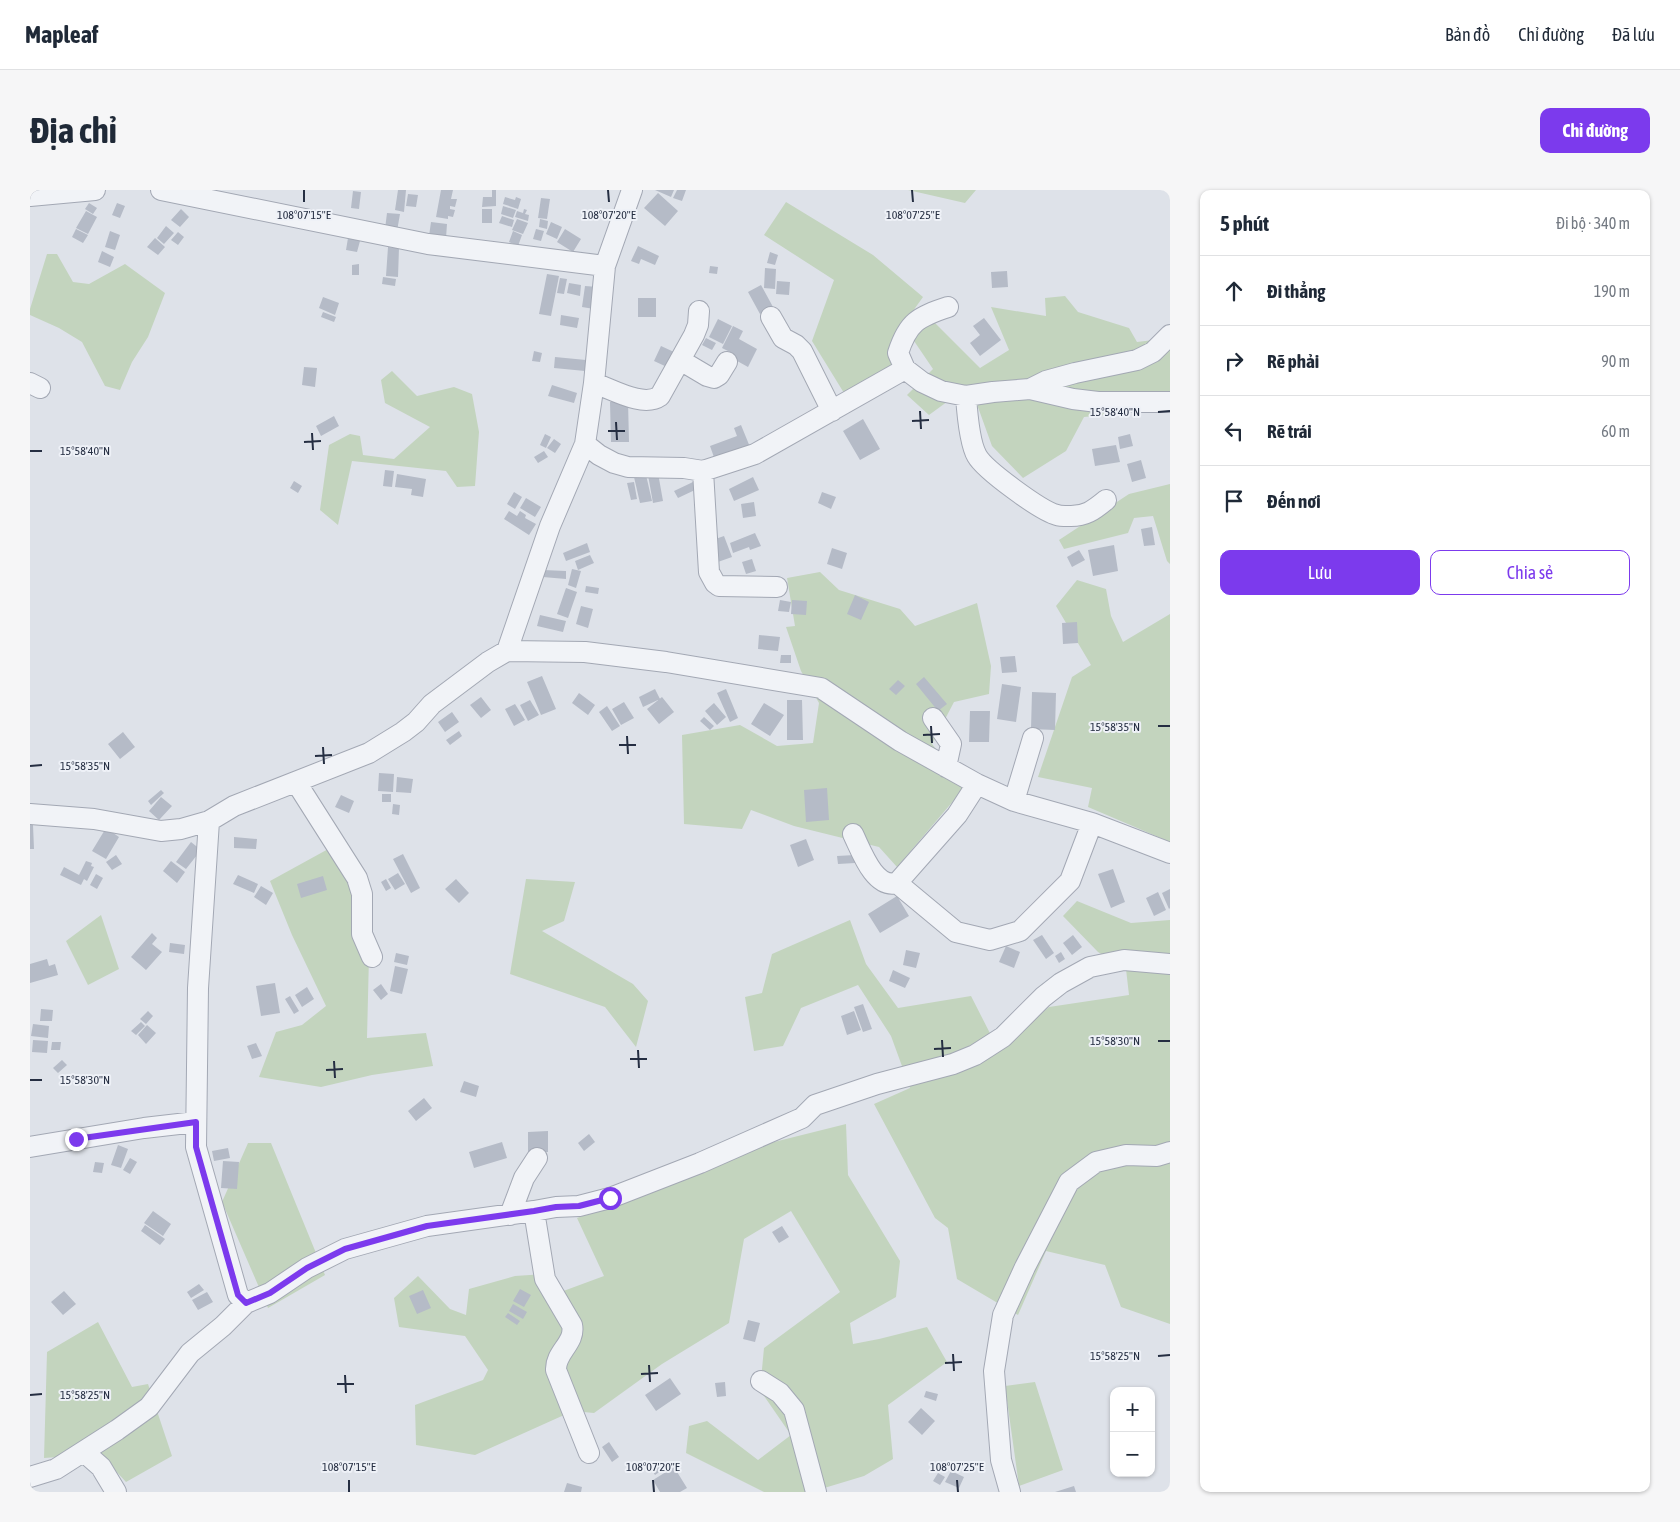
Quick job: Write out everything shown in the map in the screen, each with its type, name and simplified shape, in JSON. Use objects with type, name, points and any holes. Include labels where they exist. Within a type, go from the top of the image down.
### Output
[{"type":"street","points":[[30,196],[95,190]]},
{"type":"street","points":[[161,190],[428,244],[605,266]]},
{"type":"street","points":[[507,651],[550,526],[585,444],[594,383],[605,266],[632,190]]},
{"type":"street","points":[[948,307],[930,313],[912,324],[904,336],[898,353],[906,369],[922,382],[941,391],[966,396],[1030,389],[1073,399],[1098,402],[1170,402]]},
{"type":"street","points":[[594,383],[636,400],[654,400],[660,396],[694,334],[698,325],[699,311]]},
{"type":"street","points":[[771,317],[783,338],[796,345],[802,351],[832,410]]},
{"type":"street","points":[[1030,389],[1046,381],[1137,360],[1153,352],[1170,335]]},
{"type":"street","points":[[680,360],[707,376],[714,378],[719,375],[727,362]]},
{"type":"street","points":[[585,444],[599,455],[628,467],[684,468],[703,471],[755,454],[906,369]]},
{"type":"street","points":[[966,396],[969,424],[977,456],[994,474],[1024,496],[1056,515],[1071,516],[1091,512],[1106,500]]},
{"type":"street","points":[[703,471],[707,529],[706,552],[709,572],[714,583],[719,586],[777,587]]},
{"type":"street","points":[[30,814],[94,819],[161,831],[181,829],[209,821],[234,806],[369,753],[403,732],[416,722],[432,704],[488,662],[507,651],[594,654],[666,662],[821,688],[900,741],[976,784],[1014,801],[1092,823],[1170,853]]},
{"type":"street","points":[[933,718],[951,744],[946,767]]},
{"type":"street","points":[[1014,801],[1033,738]]},
{"type":"street","points":[[296,782],[357,878],[362,894],[362,934],[372,957]]},
{"type":"street","points":[[853,834],[867,861],[880,880],[891,885],[897,883],[957,815],[976,784]]},
{"type":"street","points":[[209,821],[198,988],[196,1147],[238,1295],[246,1303]]},
{"type":"street","points":[[897,883],[956,932],[990,940],[1020,931],[1070,882],[1092,823]]},
{"type":"street","points":[[30,1477],[56,1469],[149,1407],[190,1353],[223,1326],[246,1303],[270,1293],[307,1268],[345,1249],[427,1226],[556,1207],[579,1206],[610,1198],[700,1163],[802,1118],[815,1105],[877,1084],[953,1064],[975,1055],[1003,1037],[1043,997],[1061,983],[1090,967],[1124,960],[1170,964]]},
{"type":"street","points":[[30,1146],[144,1128],[196,1122]]},
{"type":"street","points":[[1010,1492],[1001,1460],[994,1371],[1003,1315],[1025,1267],[1069,1182],[1096,1162],[1126,1155],[1157,1156],[1170,1152]]},
{"type":"street","points":[[510,1215],[524,1178],[537,1158]]},
{"type":"street","points":[[534,1211],[545,1279],[574,1331],[573,1336],[557,1360],[556,1370],[589,1453]]},
{"type":"street","points":[[761,1381],[780,1393],[794,1410],[816,1492]]},
{"type":"street","points":[[84,1452],[101,1467],[116,1492]]},
{"type":"green space","points":[[908,190],[976,190],[965,203]]},
{"type":"green space","points":[[786,202],[873,255],[923,297],[890,343],[893,367],[844,393],[812,341],[834,280],[764,235]]},
{"type":"green space","points":[[47,254],[57,254],[73,282],[89,284],[125,264],[165,293],[148,337],[132,362],[120,390],[105,386],[82,342],[59,328],[30,315],[30,309]]},
{"type":"green space","points":[[1065,296],[1078,312],[1129,328],[1137,342],[1170,338],[1170,409],[1084,417],[1066,451],[1023,478],[992,446],[970,385],[929,415],[907,395],[933,369],[912,338],[932,320],[980,368],[1009,350],[991,307],[1046,316],[1045,298]]},
{"type":"green space","points":[[392,371],[417,396],[454,387],[472,394],[479,432],[475,486],[457,487],[446,471],[352,461],[338,525],[320,510],[329,445],[350,434],[360,436],[363,455],[394,459],[430,427],[385,403],[381,380]]},
{"type":"green space","points":[[1170,484],[1170,564],[1167,561],[1153,516],[1134,518],[1128,533],[1064,549],[1059,540],[1129,494]]},
{"type":"green space","points":[[820,572],[839,590],[900,609],[915,626],[977,603],[991,666],[989,694],[954,702],[932,744],[966,786],[897,867],[879,847],[794,826],[751,810],[742,829],[684,824],[682,735],[740,725],[777,746],[813,743],[819,703],[801,671],[786,627],[795,626],[787,578]]},
{"type":"green space","points":[[1077,580],[1106,589],[1111,616],[1123,642],[1170,614],[1170,842],[1088,807],[1092,788],[1038,777],[1072,677],[1091,665],[1056,606]]},
{"type":"green space","points":[[341,842],[369,956],[367,1038],[426,1033],[433,1066],[372,1075],[321,1087],[259,1077],[276,1032],[302,1025],[326,1006],[292,935],[270,881]]},
{"type":"green space","points":[[526,879],[575,882],[564,921],[542,931],[633,984],[648,1001],[636,1047],[605,1007],[510,974]]},
{"type":"green space","points":[[1077,901],[1131,923],[1170,920],[1170,1324],[1121,1307],[1105,1265],[1046,1251],[1018,1315],[957,1279],[948,1228],[935,1218],[874,1104],[910,1088],[891,1036],[858,985],[801,1008],[783,1046],[754,1051],[745,997],[762,993],[772,954],[850,920],[866,964],[898,1008],[971,996],[998,1049],[1049,1007],[1129,995],[1126,969],[1098,952],[1063,916]]},
{"type":"green space","points":[[101,915],[119,969],[88,985],[66,941]]},
{"type":"green space","points":[[846,1124],[848,1175],[900,1261],[896,1297],[850,1323],[853,1344],[927,1327],[947,1362],[888,1405],[893,1459],[864,1476],[811,1492],[764,1492],[686,1453],[689,1426],[707,1421],[758,1460],[791,1435],[760,1390],[764,1348],[840,1292],[791,1211],[744,1239],[729,1323],[662,1364],[594,1413],[573,1411],[475,1455],[416,1445],[415,1405],[483,1380],[488,1370],[465,1336],[399,1327],[394,1298],[418,1276],[450,1309],[466,1315],[469,1289],[515,1276],[545,1274],[558,1293],[604,1276],[577,1218],[770,1143]]},
{"type":"green space","points":[[248,1143],[271,1143],[325,1275],[268,1308],[222,1202]]},
{"type":"green space","points":[[98,1322],[132,1387],[148,1384],[172,1456],[126,1482],[100,1454],[44,1458],[47,1352]]},
{"type":"green space","points":[[1035,1382],[1063,1470],[1019,1486],[1005,1386]]},
{"type":"building","points":[[398,190],[406,190],[404,212],[395,210]]},
{"type":"building","points":[[441,190],[453,190],[451,199],[457,199],[455,207],[450,206],[450,209],[455,210],[453,217],[448,216],[448,219],[436,217]]},
{"type":"building","points":[[492,190],[496,190],[496,206],[482,207],[483,197],[492,197]]},
{"type":"building","points":[[655,190],[674,190],[671,197]]},
{"type":"building","points":[[677,190],[686,190],[682,201],[673,198]]},
{"type":"building","points":[[353,191],[361,192],[359,209],[351,208]]},
{"type":"building","points":[[658,193],[678,211],[665,226],[644,208]]},
{"type":"building","points":[[408,194],[418,195],[416,207],[406,206]]},
{"type":"building","points":[[505,197],[515,200],[516,197],[521,199],[518,209],[503,204]]},
{"type":"building","points":[[541,198],[550,199],[547,219],[538,218]]},
{"type":"building","points":[[89,203],[97,208],[93,214],[85,209]]},
{"type":"building","points":[[117,203],[125,206],[120,218],[112,215]]},
{"type":"building","points":[[503,206],[516,210],[513,218],[501,214]]},
{"type":"building","points":[[181,209],[189,217],[180,227],[171,220]]},
{"type":"building","points":[[482,209],[492,209],[492,223],[482,223]]},
{"type":"building","points":[[524,209],[527,210],[525,214],[529,215],[528,221],[515,217],[517,211],[523,213]]},
{"type":"building","points":[[86,211],[97,217],[88,234],[76,228]]},
{"type":"building","points":[[387,213],[400,214],[397,231],[385,229]]},
{"type":"building","points":[[502,216],[514,220],[512,227],[499,223]]},
{"type":"building","points":[[517,219],[528,223],[523,234],[512,230]]},
{"type":"building","points":[[540,219],[548,221],[547,229],[539,227]]},
{"type":"building","points":[[431,222],[447,224],[446,238],[429,236]]},
{"type":"building","points":[[551,222],[562,227],[557,239],[546,234]]},
{"type":"building","points":[[166,226],[174,233],[164,244],[157,238]]},
{"type":"building","points":[[76,229],[88,235],[83,243],[72,237]]},
{"type":"building","points":[[536,229],[544,231],[541,241],[533,239]]},
{"type":"building","points":[[565,229],[581,239],[573,252],[557,242]]},
{"type":"building","points":[[110,231],[120,235],[115,250],[105,247]]},
{"type":"building","points":[[513,231],[522,235],[518,246],[509,242]]},
{"type":"building","points":[[178,232],[184,237],[178,245],[171,240]]},
{"type":"building","points":[[155,238],[165,247],[158,255],[147,247]]},
{"type":"building","points":[[348,238],[360,241],[357,252],[346,250]]},
{"type":"building","points":[[638,246],[659,256],[655,265],[641,259],[639,264],[631,261]]},
{"type":"building","points":[[388,247],[399,248],[398,277],[386,276]]},
{"type":"building","points":[[102,251],[114,257],[110,267],[98,262]]},
{"type":"building","points":[[770,252],[778,255],[775,265],[767,263]]},
{"type":"building","points":[[359,264],[359,275],[352,275],[352,265]]},
{"type":"building","points":[[710,266],[718,267],[717,274],[709,273]]},
{"type":"building","points":[[765,268],[776,269],[775,289],[764,288]]},
{"type":"building","points":[[1007,271],[1008,287],[992,288],[991,272]]},
{"type":"building","points":[[547,274],[559,276],[551,316],[539,314]]},
{"type":"building","points":[[383,277],[396,279],[395,286],[382,284]]},
{"type":"building","points":[[560,278],[567,279],[564,294],[557,293]]},
{"type":"building","points":[[777,281],[790,282],[789,295],[776,294]]},
{"type":"building","points":[[569,283],[581,285],[580,296],[567,293]]},
{"type":"building","points":[[761,285],[773,307],[760,314],[748,292]]},
{"type":"building","points":[[585,286],[598,287],[594,309],[582,307]]},
{"type":"building","points":[[323,297],[339,303],[335,315],[319,308]]},
{"type":"building","points":[[638,298],[656,298],[656,317],[638,317]]},
{"type":"building","points":[[323,312],[336,317],[334,322],[321,317]]},
{"type":"building","points":[[561,315],[579,318],[577,328],[560,325]]},
{"type":"building","points":[[984,318],[1001,340],[980,356],[970,343],[980,335],[973,326]]},
{"type":"building","points":[[718,319],[732,326],[723,344],[709,337]]},
{"type":"building","points":[[733,326],[743,331],[739,339],[757,349],[748,367],[730,357],[732,353],[722,348]]},
{"type":"building","points":[[706,338],[716,343],[712,350],[702,345]]},
{"type":"building","points":[[661,346],[674,352],[667,367],[654,361]]},
{"type":"building","points":[[534,351],[542,353],[540,362],[532,361]]},
{"type":"building","points":[[555,357],[586,360],[585,371],[554,368]]},
{"type":"building","points":[[304,367],[317,368],[315,387],[302,385]]},
{"type":"building","points":[[552,385],[577,393],[574,403],[548,396]]},
{"type":"building","points":[[628,401],[629,442],[611,442],[610,402]]},
{"type":"building","points":[[334,416],[339,426],[321,436],[316,426]]},
{"type":"building","points":[[863,419],[880,449],[860,460],[843,431]]},
{"type":"building","points":[[741,425],[750,447],[715,460],[710,446],[737,436],[734,428]]},
{"type":"building","points":[[545,434],[551,437],[546,448],[540,445]]},
{"type":"building","points":[[1130,434],[1133,446],[1120,449],[1118,437]]},
{"type":"building","points":[[554,439],[561,444],[555,453],[547,448]]},
{"type":"building","points":[[1116,445],[1120,462],[1095,466],[1092,449]]},
{"type":"building","points":[[544,451],[548,457],[538,463],[534,457]]},
{"type":"building","points":[[1141,460],[1146,478],[1132,482],[1127,464]]},
{"type":"building","points":[[385,470],[394,471],[392,487],[383,486]]},
{"type":"building","points":[[658,473],[663,501],[653,503],[648,475]]},
{"type":"building","points":[[397,474],[426,479],[423,497],[411,495],[412,489],[395,487]]},
{"type":"building","points":[[646,475],[652,501],[640,503],[634,477]]},
{"type":"building","points":[[753,477],[759,490],[734,501],[729,489]]},
{"type":"building","points":[[294,481],[302,486],[298,493],[290,488]]},
{"type":"building","points":[[634,482],[637,499],[631,500],[627,483]]},
{"type":"building","points":[[693,482],[697,489],[678,498],[674,491]]},
{"type":"building","points":[[514,492],[522,497],[515,509],[507,504]]},
{"type":"building","points":[[822,492],[836,497],[831,509],[818,503]]},
{"type":"building","points":[[526,498],[541,507],[535,517],[520,508]]},
{"type":"building","points":[[754,502],[756,516],[743,518],[741,504]]},
{"type":"building","points":[[509,511],[517,516],[520,511],[526,515],[525,518],[536,524],[529,535],[504,519]]},
{"type":"building","points":[[1152,527],[1155,545],[1144,546],[1141,529]]},
{"type":"building","points":[[755,533],[761,546],[750,550],[749,547],[733,553],[730,543]]},
{"type":"building","points":[[724,536],[732,557],[715,563],[707,542]]},
{"type":"building","points":[[587,543],[590,552],[566,561],[563,553]]},
{"type":"building","points":[[1114,545],[1118,571],[1093,576],[1088,550]]},
{"type":"building","points":[[832,548],[847,553],[842,569],[827,564]]},
{"type":"building","points":[[1079,550],[1085,560],[1072,567],[1067,557]]},
{"type":"building","points":[[590,555],[594,563],[578,570],[575,561]]},
{"type":"building","points":[[752,559],[756,571],[746,574],[742,562]]},
{"type":"building","points":[[572,569],[581,571],[576,588],[568,585]]},
{"type":"building","points":[[543,570],[566,571],[566,579],[543,577]]},
{"type":"building","points":[[586,586],[599,588],[598,594],[585,592]]},
{"type":"building","points":[[566,588],[577,592],[568,618],[557,614]]},
{"type":"building","points":[[855,595],[869,602],[861,620],[847,614]]},
{"type":"building","points":[[780,600],[791,602],[789,612],[778,611]]},
{"type":"building","points":[[792,600],[807,601],[806,615],[791,614]]},
{"type":"building","points":[[581,606],[593,609],[588,628],[576,624]]},
{"type":"building","points":[[540,615],[566,621],[563,632],[537,626]]},
{"type":"building","points":[[1077,622],[1078,643],[1063,644],[1062,623]]},
{"type":"building","points":[[759,635],[780,637],[778,651],[758,649]]},
{"type":"building","points":[[781,655],[791,655],[791,663],[780,663]]},
{"type":"building","points":[[1015,656],[1017,672],[1002,673],[1000,657]]},
{"type":"building","points":[[542,676],[556,709],[541,715],[527,682]]},
{"type":"building","points":[[924,677],[947,704],[938,711],[916,684]]},
{"type":"building","points":[[898,680],[905,686],[896,695],[889,689]]},
{"type":"building","points":[[1002,684],[1021,687],[1016,722],[997,719]]},
{"type":"building","points":[[655,689],[660,699],[643,707],[639,697]]},
{"type":"building","points":[[726,689],[738,718],[730,722],[717,693]]},
{"type":"building","points":[[1032,692],[1056,693],[1055,730],[1031,729]]},
{"type":"building","points":[[579,693],[595,705],[588,715],[572,703]]},
{"type":"building","points":[[481,697],[491,710],[481,718],[470,705]]},
{"type":"building","points":[[662,697],[674,712],[659,724],[647,709]]},
{"type":"building","points":[[530,700],[539,715],[528,721],[520,705]]},
{"type":"building","points":[[787,700],[802,700],[803,740],[787,740]]},
{"type":"building","points":[[624,702],[634,718],[621,725],[612,709]]},
{"type":"building","points":[[714,703],[726,717],[717,725],[705,711]]},
{"type":"building","points":[[764,703],[784,715],[770,736],[751,724]]},
{"type":"building","points":[[515,704],[525,720],[514,726],[505,709]]},
{"type":"building","points":[[607,706],[620,726],[612,731],[599,712]]},
{"type":"building","points":[[970,711],[990,711],[989,742],[969,742]]},
{"type":"building","points":[[452,712],[459,722],[445,732],[438,722]]},
{"type":"building","points":[[704,717],[714,726],[710,730],[700,721]]},
{"type":"building","points":[[459,731],[462,736],[450,745],[446,740]]},
{"type":"building","points":[[123,732],[135,747],[120,759],[108,744]]},
{"type":"building","points":[[379,773],[394,774],[393,792],[378,791]]},
{"type":"building","points":[[397,777],[413,779],[411,793],[396,792]]},
{"type":"building","points":[[827,788],[829,820],[806,822],[804,790]]},
{"type":"building","points":[[161,790],[164,793],[151,805],[148,801]]},
{"type":"building","points":[[382,794],[391,794],[391,802],[382,802]]},
{"type":"building","points":[[341,795],[354,801],[349,813],[335,807]]},
{"type":"building","points":[[161,797],[172,806],[159,820],[149,811]]},
{"type":"building","points":[[393,804],[400,805],[399,815],[392,814]]},
{"type":"building","points":[[30,825],[33,825],[34,849],[30,849]]},
{"type":"building","points":[[106,828],[119,837],[106,859],[92,851]]},
{"type":"building","points":[[234,837],[257,839],[256,849],[234,848]]},
{"type":"building","points":[[806,839],[814,860],[798,867],[790,845]]},
{"type":"building","points":[[191,842],[201,850],[186,869],[176,862]]},
{"type":"building","points":[[403,854],[420,888],[411,893],[393,859]]},
{"type":"building","points":[[116,855],[122,864],[112,870],[106,862]]},
{"type":"building","points":[[855,855],[855,863],[838,864],[837,856]]},
{"type":"building","points":[[86,861],[92,863],[91,866],[94,867],[87,881],[84,879],[81,885],[60,875],[64,867],[79,875]]},
{"type":"building","points":[[171,861],[185,872],[177,883],[163,871]]},
{"type":"building","points":[[1113,869],[1125,902],[1111,908],[1098,874]]},
{"type":"building","points":[[398,873],[405,884],[395,890],[388,879]]},
{"type":"building","points":[[96,874],[103,878],[97,889],[90,885]]},
{"type":"building","points":[[238,875],[258,884],[254,893],[233,884]]},
{"type":"building","points":[[323,876],[327,890],[301,898],[297,884]]},
{"type":"building","points":[[386,879],[391,888],[386,891],[381,882]]},
{"type":"building","points":[[456,879],[469,893],[459,903],[445,889]]},
{"type":"building","points":[[261,886],[273,893],[266,905],[254,897]]},
{"type":"building","points":[[1170,889],[1170,908],[1169,909],[1162,893]]},
{"type":"building","points":[[1158,892],[1166,910],[1154,916],[1146,898]]},
{"type":"building","points":[[897,896],[909,916],[880,933],[868,914]]},
{"type":"building","points":[[152,933],[157,938],[152,944],[162,952],[146,970],[131,957]]},
{"type":"building","points":[[1042,935],[1054,953],[1046,959],[1033,940]]},
{"type":"building","points":[[1073,935],[1082,947],[1072,955],[1063,943]]},
{"type":"building","points":[[170,943],[185,945],[184,954],[169,952]]},
{"type":"building","points":[[1006,946],[1020,952],[1014,968],[999,962]]},
{"type":"building","points":[[906,950],[920,953],[916,968],[903,965]]},
{"type":"building","points":[[1061,952],[1065,959],[1059,963],[1055,956]]},
{"type":"building","points":[[396,953],[409,956],[407,965],[394,962]]},
{"type":"building","points":[[47,959],[49,966],[55,964],[58,975],[30,983],[30,964]]},
{"type":"building","points":[[395,966],[408,969],[402,994],[390,991]]},
{"type":"building","points":[[893,970],[910,978],[905,988],[889,981]]},
{"type":"building","points":[[275,983],[280,1013],[261,1016],[256,986]]},
{"type":"building","points":[[381,984],[388,994],[381,1000],[373,990]]},
{"type":"building","points":[[307,987],[314,999],[302,1007],[295,995]]},
{"type":"building","points":[[290,996],[299,1011],[294,1014],[285,999]]},
{"type":"building","points":[[863,1004],[872,1029],[863,1032],[854,1007]]},
{"type":"building","points":[[41,1009],[53,1010],[52,1021],[40,1021]]},
{"type":"building","points":[[148,1011],[153,1016],[146,1024],[140,1019]]},
{"type":"building","points":[[854,1011],[861,1030],[847,1035],[841,1016]]},
{"type":"building","points":[[141,1022],[145,1026],[136,1035],[131,1031]]},
{"type":"building","points":[[33,1024],[49,1026],[48,1038],[31,1036]]},
{"type":"building","points":[[147,1025],[156,1033],[146,1044],[138,1035]]},
{"type":"building","points":[[33,1040],[48,1041],[47,1053],[32,1052]]},
{"type":"building","points":[[52,1042],[61,1042],[60,1050],[51,1050]]},
{"type":"building","points":[[256,1043],[262,1056],[252,1059],[247,1046]]},
{"type":"building","points":[[62,1060],[67,1065],[58,1073],[53,1068]]},
{"type":"building","points":[[464,1081],[479,1086],[476,1097],[460,1092]]},
{"type":"building","points":[[424,1098],[432,1108],[416,1121],[408,1111]]},
{"type":"building","points":[[548,1131],[548,1152],[528,1153],[528,1132]]},
{"type":"building","points":[[589,1134],[595,1142],[584,1151],[578,1143]]},
{"type":"building","points":[[502,1142],[507,1158],[474,1168],[469,1152]]},
{"type":"building","points":[[118,1145],[128,1149],[121,1168],[111,1165]]},
{"type":"building","points":[[228,1148],[230,1158],[214,1161],[212,1151]]},
{"type":"building","points":[[130,1158],[137,1162],[130,1174],[123,1170]]},
{"type":"building","points":[[223,1161],[239,1162],[237,1189],[221,1188]]},
{"type":"building","points":[[95,1162],[104,1163],[102,1173],[93,1172]]},
{"type":"building","points":[[153,1211],[171,1224],[163,1236],[144,1223]]},
{"type":"building","points":[[145,1225],[165,1239],[160,1245],[141,1231]]},
{"type":"building","points":[[782,1226],[789,1237],[779,1243],[772,1232]]},
{"type":"building","points":[[199,1284],[204,1290],[191,1298],[187,1292]]},
{"type":"building","points":[[520,1289],[531,1295],[524,1307],[513,1301]]},
{"type":"building","points":[[423,1290],[431,1308],[417,1314],[409,1296]]},
{"type":"building","points":[[64,1291],[76,1304],[63,1315],[51,1302]]},
{"type":"building","points":[[207,1292],[213,1302],[198,1310],[192,1300]]},
{"type":"building","points":[[513,1304],[527,1312],[523,1319],[509,1311]]},
{"type":"building","points":[[508,1313],[520,1321],[517,1325],[505,1317]]},
{"type":"building","points":[[748,1320],[760,1323],[755,1342],[743,1339]]},
{"type":"building","points":[[670,1378],[681,1394],[656,1411],[645,1395]]},
{"type":"building","points":[[725,1382],[726,1396],[717,1397],[715,1383]]},
{"type":"building","points":[[926,1391],[938,1394],[936,1401],[924,1397]]},
{"type":"building","points":[[921,1408],[935,1421],[922,1435],[908,1422]]},
{"type":"building","points":[[609,1442],[619,1457],[612,1462],[602,1447]]},
{"type":"building","points":[[665,1462],[668,1466],[655,1475],[652,1470]]},
{"type":"building","points":[[674,1467],[687,1488],[680,1492],[660,1492],[653,1480]]},
{"type":"building","points":[[951,1471],[964,1477],[959,1488],[945,1482]]},
{"type":"building","points":[[938,1473],[945,1477],[940,1485],[933,1481]]},
{"type":"building","points":[[567,1483],[582,1487],[581,1492],[564,1492]]},
{"type":"building","points":[[1074,1486],[1076,1492],[1055,1492]]},
{"type":"route","points":[[76,1139],[196,1122],[196,1147],[238,1295],[246,1303],[270,1293],[307,1268],[345,1249],[427,1226],[556,1207],[579,1206],[610,1198]]}]
